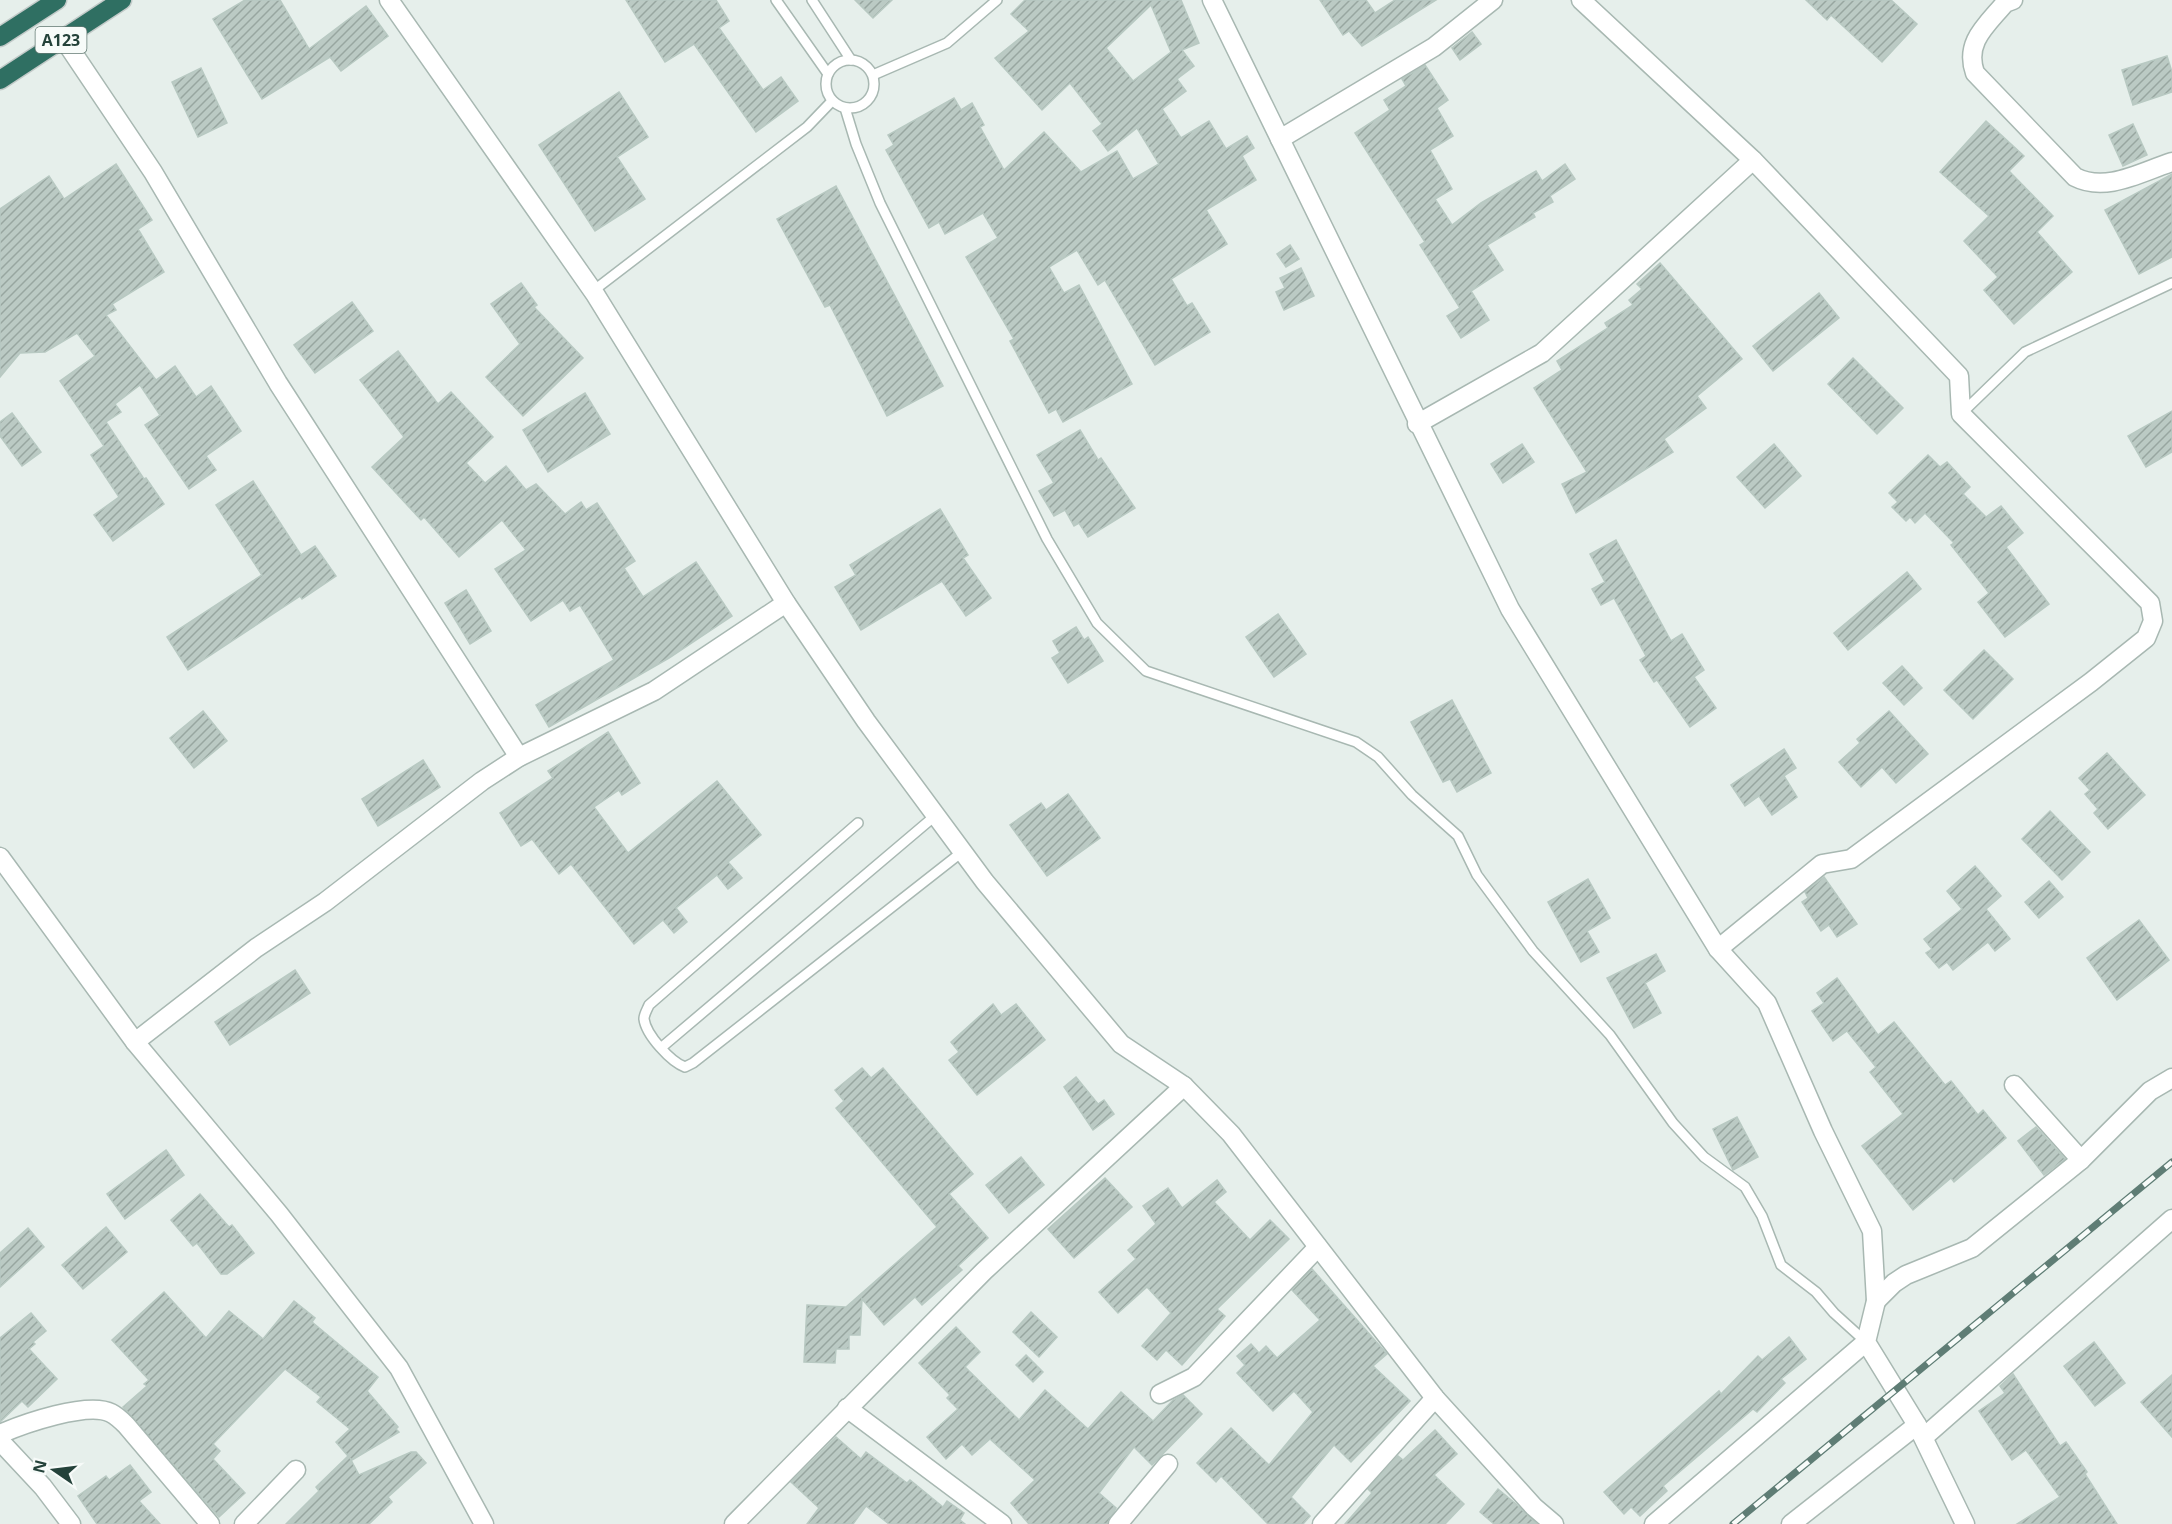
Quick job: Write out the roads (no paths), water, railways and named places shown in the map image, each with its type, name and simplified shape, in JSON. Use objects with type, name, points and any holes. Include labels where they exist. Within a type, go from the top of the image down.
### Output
[{"type":"highway","name":"A123","points":[[0,37],[57,0]]},
{"type":"highway","name":"A123","points":[[0,80],[122,0]]},
{"type":"street","points":[[389,0],[593,291],[786,603],[866,721],[962,852],[1121,1044],[1184,1086],[1231,1134],[1435,1398],[1534,1507],[1554,1524]]},
{"type":"street","points":[[1212,0],[1510,609],[1718,949],[1767,1003],[1823,1131],[1872,1232],[1876,1301],[1866,1342],[1654,1524]]},
{"type":"street","points":[[1280,139],[1434,47],[1493,0]]},
{"type":"street","points":[[1581,0],[1753,160],[1959,376],[1961,414],[2150,603],[2153,621],[2146,638],[2091,682],[1851,859],[1822,864],[1718,949]]},
{"type":"street","points":[[2006,1],[1974,40],[1970,59],[1975,73],[2075,177],[2087,183],[2104,184],[2172,162]]},
{"type":"street","points":[[63,39],[153,172],[278,383],[519,757]]},
{"type":"street","points":[[1418,424],[1542,353],[1753,160]]},
{"type":"street","points":[[135,1042],[256,948],[325,902],[473,788],[519,757],[654,691],[786,603]]},
{"type":"street","points":[[0,857],[135,1042],[279,1214],[399,1368],[484,1524]]},
{"type":"street","points":[[1876,1301],[1894,1282],[1906,1275],[1972,1248],[2081,1160],[2150,1091],[2172,1078]]},
{"type":"street","points":[[2014,1085],[2081,1160]]},
{"type":"street","points":[[734,1524],[984,1271],[1184,1086]]},
{"type":"street","points":[[1791,1524],[1921,1431],[2172,1219]]},
{"type":"street","points":[[1160,1394],[1194,1377],[1318,1247]]},
{"type":"street","points":[[1866,1342],[1921,1431],[1965,1524]]},
{"type":"street","points":[[1322,1524],[1435,1398]]},
{"type":"street","points":[[847,1408],[993,1522]]},
{"type":"street","points":[[0,1434],[36,1419],[88,1410],[110,1412],[126,1425],[210,1524]]},
{"type":"street","points":[[0,1440],[43,1487],[71,1524]]},
{"type":"street","points":[[1118,1524],[1168,1464]]},
{"type":"street","points":[[244,1524],[296,1470]]},
{"type":"lane","points":[[776,0],[828,74]]},
{"type":"lane","points":[[812,0],[851,60]]},
{"type":"lane","points":[[873,75],[947,43],[997,0]]},
{"type":"lane","points":[[845,108],[865,104],[875,86],[873,75],[861,62],[851,60],[834,66],[828,74],[827,93],[832,100],[845,108],[856,144],[880,203],[1047,539],[1097,623],[1146,671],[1356,742],[1378,757],[1412,795],[1458,836],[1477,875],[1533,951],[1610,1035],[1673,1123],[1704,1157],[1745,1187],[1762,1216],[1781,1266],[1816,1292],[1834,1314],[1866,1342]]},
{"type":"lane","points":[[593,291],[807,127],[832,100]]},
{"type":"lane","points":[[1961,414],[2025,352],[2172,283]]},
{"type":"lane","points":[[663,1047],[936,815]]},
{"type":"lane","points":[[858,823],[649,1005],[644,1016],[646,1028],[677,1064],[685,1067],[693,1063],[962,852]]},
{"type":"railway","points":[[1733,1524],[2172,1162]]}]
